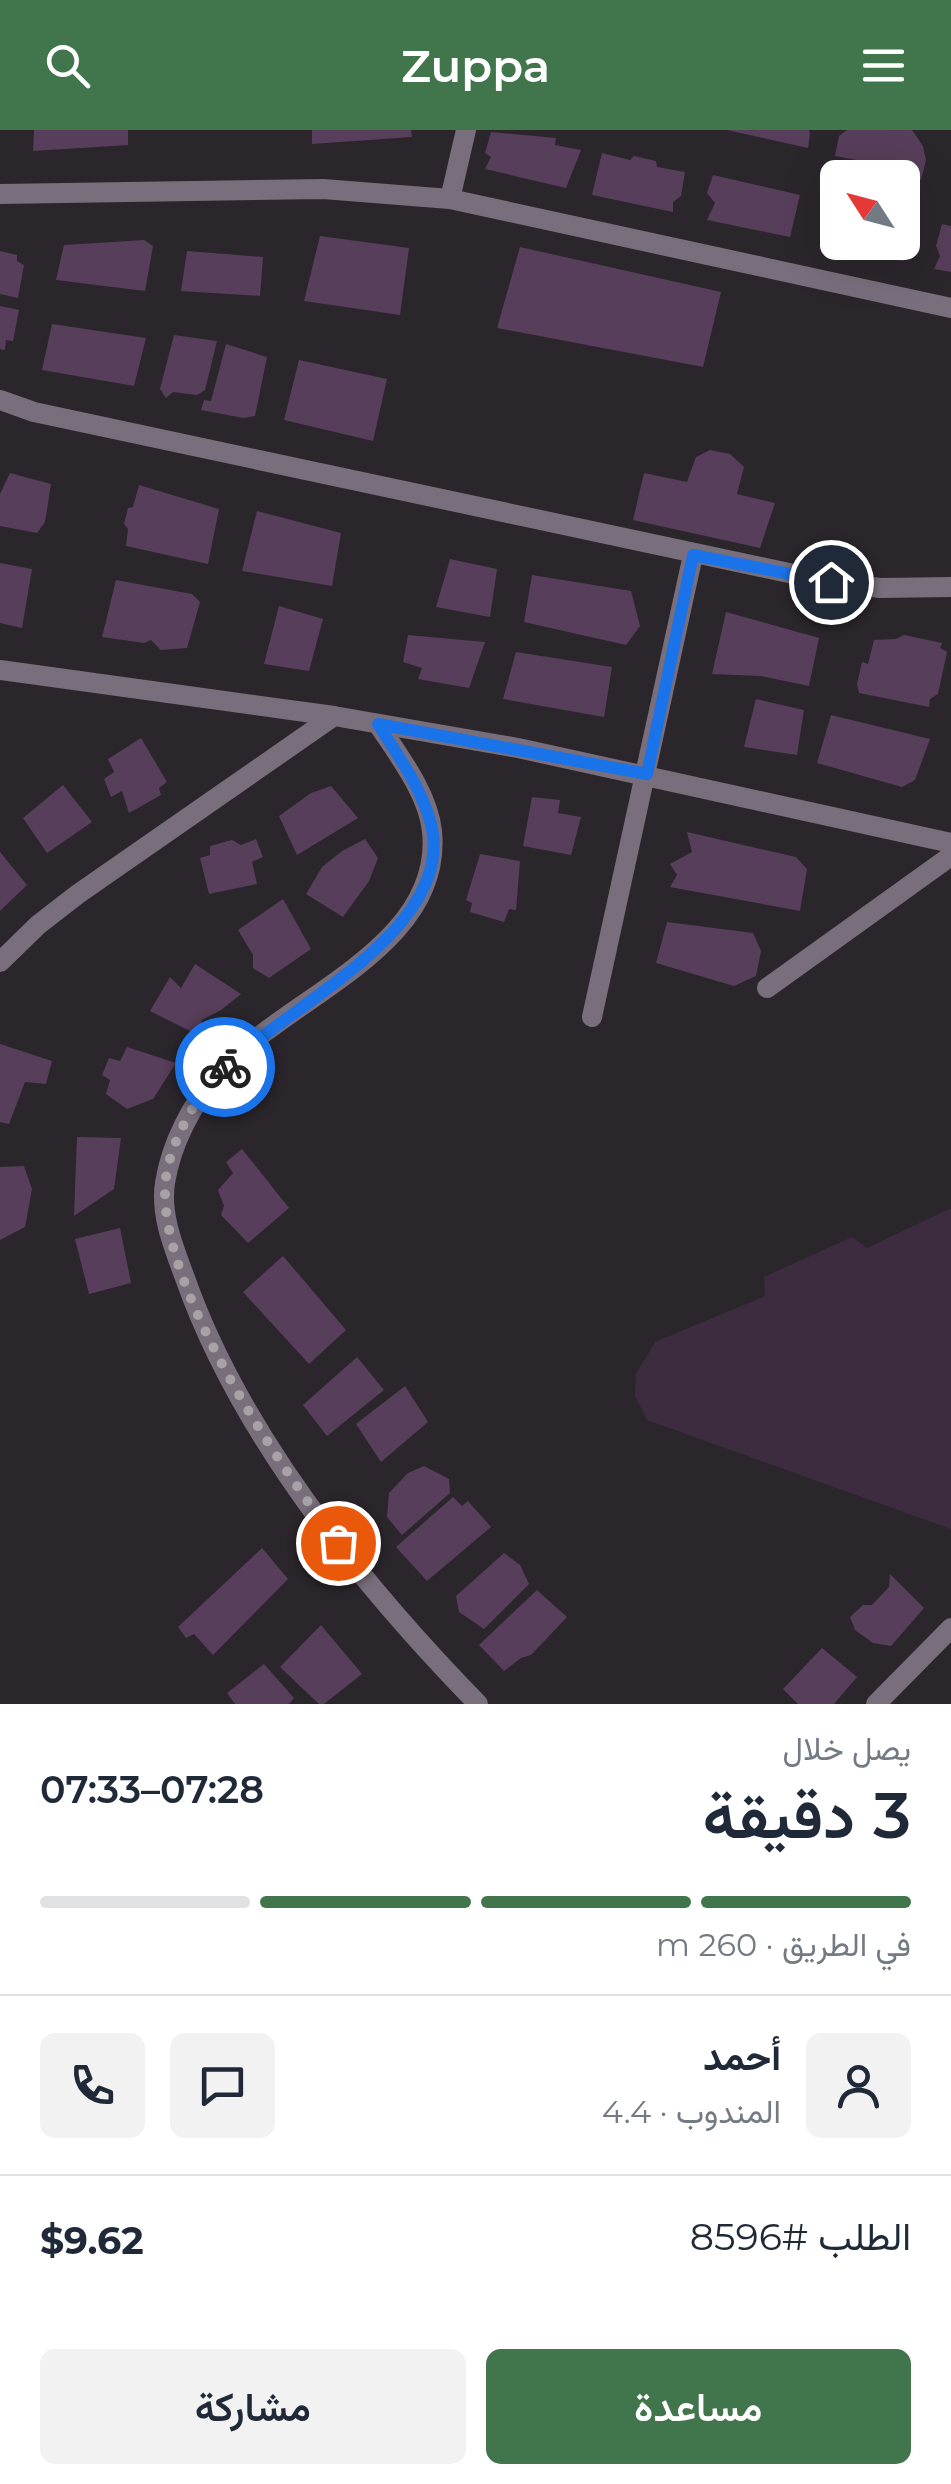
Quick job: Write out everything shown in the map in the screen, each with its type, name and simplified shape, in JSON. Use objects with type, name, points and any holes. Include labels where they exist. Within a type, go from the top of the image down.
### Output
[{"type":"street","points":[[450,200],[466,130]]},
{"type":"street","points":[[0,194],[323,189],[450,200],[951,308]]},
{"type":"street","points":[[0,400],[34,412],[693,555],[831,582],[880,588],[951,587]]},
{"type":"street","points":[[592,1018],[693,555]]},
{"type":"street","points":[[0,670],[378,724],[647,774],[951,843]]},
{"type":"street","points":[[0,962],[78,894],[334,716]]},
{"type":"street","points":[[378,724],[416,786],[432,828],[428,880],[422,894],[415,908],[375,952],[246,1047],[217,1075],[179,1138],[165,1184],[166,1207],[170,1236],[194,1306],[228,1376],[297,1488],[401,1625],[478,1704]]},
{"type":"street","points":[[767,988],[951,856]]},
{"type":"street","points":[[876,1704],[951,1628]]},
{"type":"shaded area","points":[[951,1208],[951,1529],[647,1420],[635,1396],[636,1374],[655,1342],[765,1296],[764,1277],[852,1237],[867,1248]]},
{"type":"building","points":[[34,130],[128,130],[128,145],[33,151]]},
{"type":"building","points":[[312,130],[411,130],[412,137],[312,144]]},
{"type":"building","points":[[727,130],[809,130],[810,134],[808,148]]},
{"type":"building","points":[[847,130],[912,130],[923,146],[926,160],[921,180],[920,160],[835,156],[839,136]]},
{"type":"building","points":[[491,132],[556,138],[555,145],[581,150],[566,188],[485,169],[491,157],[485,153]]},
{"type":"building","points":[[602,153],[656,161],[657,167],[685,172],[681,196],[673,202],[673,212],[592,195]]},
{"type":"building","points":[[713,175],[800,195],[790,237],[707,220],[715,203],[707,193]]},
{"type":"building","points":[[942,224],[951,226],[951,272],[934,269],[940,256],[936,246]]},
{"type":"building","points":[[320,236],[409,248],[400,315],[304,301]]},
{"type":"building","points":[[144,240],[153,246],[145,291],[56,280],[64,245]]},
{"type":"building","points":[[520,247],[721,292],[703,367],[497,328]]},
{"type":"building","points":[[0,251],[17,255],[17,261],[24,265],[18,298],[0,294]]},
{"type":"building","points":[[187,251],[263,257],[260,296],[181,291]]},
{"type":"building","points":[[0,306],[19,310],[13,341],[6,340],[5,350],[0,349]]},
{"type":"building","points":[[52,324],[146,338],[134,386],[42,370]]},
{"type":"building","points":[[174,335],[217,341],[205,390],[197,395],[173,392],[166,398],[160,389]]},
{"type":"building","points":[[226,344],[267,357],[255,416],[243,418],[201,410],[204,400],[211,401]]},
{"type":"building","points":[[299,360],[387,379],[373,441],[284,420]]},
{"type":"building","points":[[710,450],[730,454],[744,467],[737,494],[775,503],[760,548],[633,520],[644,473],[687,482],[696,457]]},
{"type":"building","points":[[10,473],[51,484],[45,522],[37,533],[0,526],[0,494]]},
{"type":"building","points":[[139,485],[219,509],[208,564],[126,546],[128,529],[124,524]]},
{"type":"building","points":[[257,511],[341,533],[332,586],[242,571]]},
{"type":"building","points":[[450,559],[497,569],[490,617],[436,607]]},
{"type":"building","points":[[0,563],[32,569],[22,628],[0,623]]},
{"type":"building","points":[[532,575],[631,591],[640,626],[626,645],[524,622]]},
{"type":"building","points":[[116,580],[192,594],[200,602],[187,648],[161,650],[151,640],[144,643],[102,637]]},
{"type":"building","points":[[279,606],[323,619],[309,671],[264,664]]},
{"type":"building","points":[[726,612],[819,638],[809,686],[761,676],[712,674]]},
{"type":"building","points":[[408,635],[485,642],[469,688],[418,679],[422,668],[403,662]]},
{"type":"building","points":[[904,635],[942,643],[940,648],[947,652],[938,694],[930,699],[929,707],[859,693],[862,662],[868,664],[874,640]]},
{"type":"building","points":[[516,652],[612,667],[604,717],[503,699]]},
{"type":"building","points":[[756,699],[804,710],[797,755],[744,747]]},
{"type":"building","points":[[831,715],[930,739],[915,780],[902,787],[817,763]]},
{"type":"building","points":[[141,738],[167,782],[159,788],[161,795],[129,813],[122,791],[111,797],[104,779],[114,772],[108,759]]},
{"type":"building","points":[[63,785],[92,822],[47,853],[23,818]]},
{"type":"building","points":[[331,786],[358,818],[297,855],[279,816],[311,793]]},
{"type":"building","points":[[532,797],[560,800],[558,813],[581,817],[571,855],[523,846]]},
{"type":"building","points":[[687,832],[796,857],[807,869],[800,911],[670,887],[677,875],[670,864],[692,852]]},
{"type":"building","points":[[256,839],[263,857],[252,862],[257,884],[209,894],[200,858],[210,855],[210,846],[232,840],[241,845]]},
{"type":"building","points":[[365,839],[378,858],[369,881],[343,917],[306,894],[322,867]]},
{"type":"building","points":[[0,852],[27,885],[0,911]]},
{"type":"building","points":[[480,854],[520,861],[516,910],[509,909],[504,922],[470,912],[472,903],[466,900]]},
{"type":"building","points":[[283,899],[311,949],[269,978],[253,968],[253,955],[238,930]]},
{"type":"building","points":[[667,922],[753,933],[761,951],[756,976],[734,986],[656,963]]},
{"type":"building","points":[[195,964],[241,994],[202,1020],[196,1034],[150,1011],[170,977],[181,988]]},
{"type":"building","points":[[0,1044],[52,1061],[46,1084],[25,1082],[9,1124],[0,1122]]},
{"type":"building","points":[[127,1047],[176,1063],[153,1099],[127,1109],[106,1094],[110,1080],[102,1075],[109,1058],[120,1061]]},
{"type":"building","points":[[77,1137],[121,1138],[114,1189],[74,1216]]},
{"type":"building","points":[[242,1149],[289,1208],[248,1243],[221,1215],[224,1206],[218,1190],[233,1173],[226,1162]]},
{"type":"building","points":[[24,1166],[32,1189],[25,1227],[0,1240],[0,1167]]},
{"type":"building","points":[[120,1228],[131,1283],[89,1294],[75,1239]]},
{"type":"building","points":[[283,1256],[346,1330],[309,1364],[243,1292]]},
{"type":"building","points":[[357,1357],[384,1390],[327,1436],[303,1405]]},
{"type":"building","points":[[405,1386],[428,1422],[381,1462],[356,1424]]},
{"type":"building","points":[[424,1466],[449,1479],[450,1493],[402,1535],[387,1517],[389,1493],[408,1473]]},
{"type":"building","points":[[453,1497],[462,1506],[468,1501],[491,1527],[427,1581],[396,1547]]},
{"type":"building","points":[[262,1548],[288,1579],[213,1655],[194,1634],[186,1638],[178,1627]]},
{"type":"building","points":[[504,1553],[520,1565],[529,1584],[484,1629],[459,1612],[456,1596]]},
{"type":"building","points":[[890,1574],[924,1608],[891,1646],[873,1643],[855,1630],[850,1617],[863,1605],[872,1605],[889,1587]]},
{"type":"building","points":[[537,1590],[567,1617],[531,1655],[504,1671],[479,1645]]},
{"type":"building","points":[[321,1625],[362,1674],[324,1704],[319,1704],[280,1667]]},
{"type":"building","points":[[822,1648],[857,1677],[834,1704],[798,1704],[783,1689]]},
{"type":"building","points":[[264,1664],[294,1698],[289,1704],[235,1704],[227,1693]]},
{"type":"way so far","points":[[225,1067],[192,1112],[171,1160],[165,1184],[170,1236],[194,1306],[228,1376],[297,1488],[338,1543]]},
{"type":"route","points":[[225,1067],[246,1047],[375,952],[415,908],[428,880],[432,828],[416,786],[378,724],[647,774],[693,555],[831,582]]}]
